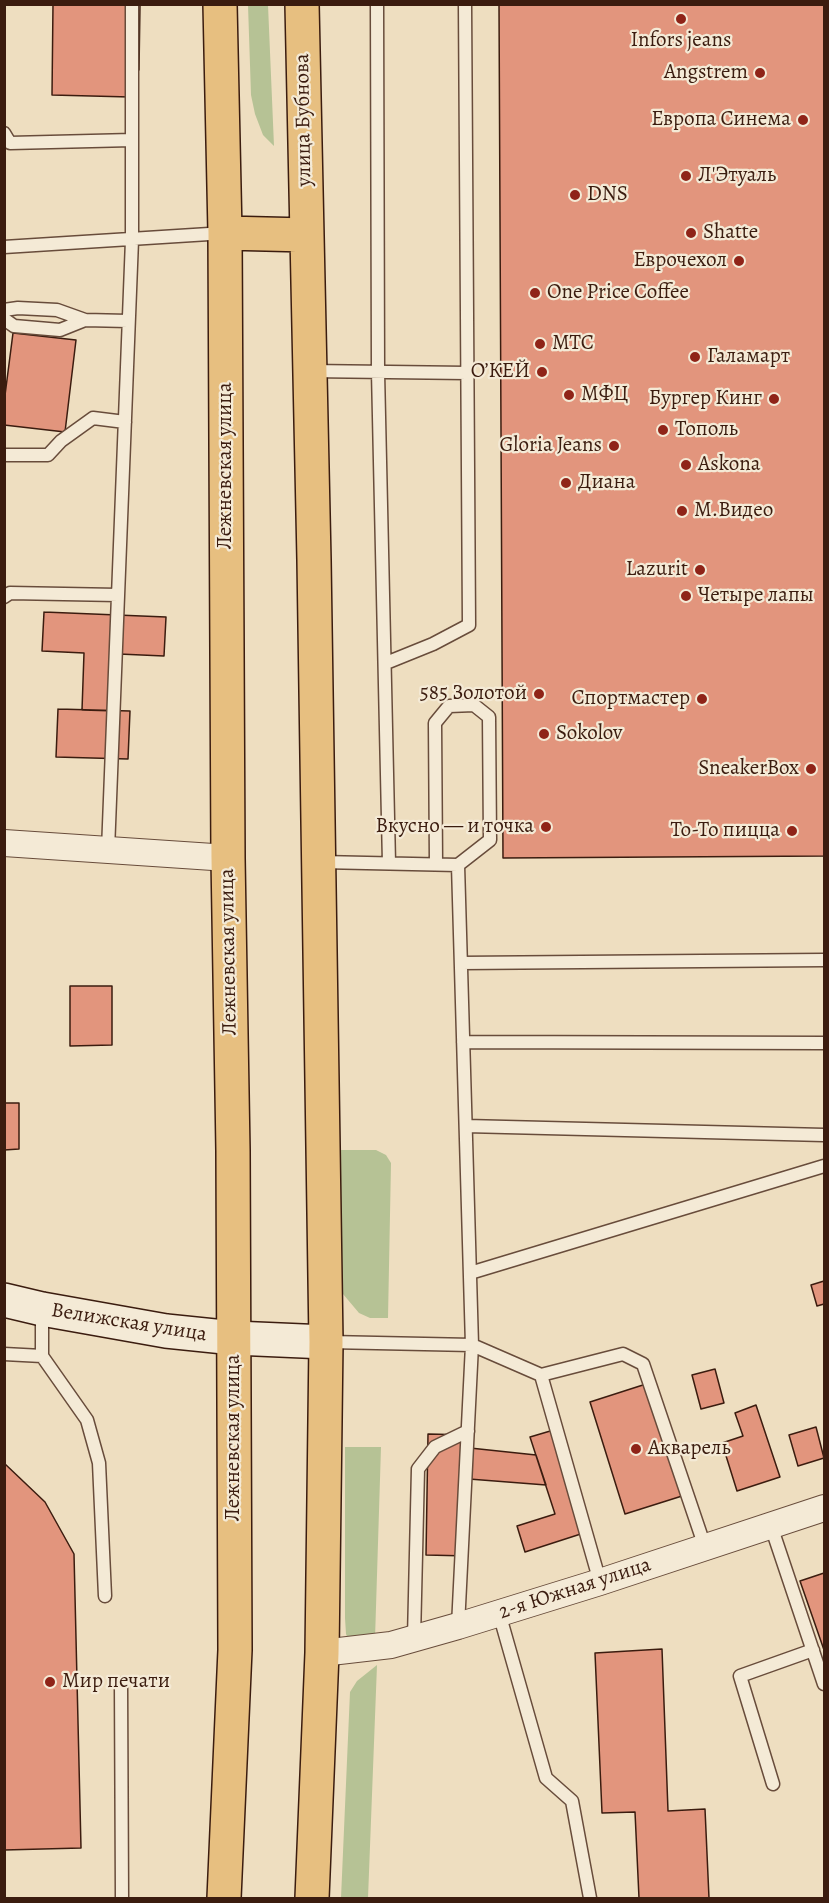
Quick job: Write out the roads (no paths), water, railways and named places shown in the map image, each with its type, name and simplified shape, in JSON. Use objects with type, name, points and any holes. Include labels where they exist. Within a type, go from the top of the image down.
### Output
[{"type":"highway","name":"Лежневская улица","points":[[220,4],[225,233],[235,1650],[224,1899]]},
{"type":"highway","name":"улица Бубнова","points":[[302,4],[307,235]]},
{"type":"highway","points":[[225,233],[307,235],[327,1342],[322,1653],[312,1899]]},
{"type":"main road","name":"Велижская улица","points":[[4,1300],[166,1331],[234,1338],[327,1342]]},
{"type":"street","points":[[4,843],[228,858]]},
{"type":"street","name":"2-я Южная улица","points":[[322,1653],[391,1645],[458,1626],[825,1508]]},
{"type":"lane","points":[[108,850],[132,240],[132,4]]},
{"type":"lane","points":[[377,4],[378,372],[389,863]]},
{"type":"lane","points":[[386,663],[433,644],[469,625],[465,4]]},
{"type":"lane","points":[[4,133],[10,143],[132,140]]},
{"type":"lane","points":[[4,248],[225,233]]},
{"type":"lane","points":[[4,310],[18,308],[57,310],[85,320],[128,321]]},
{"type":"lane","points":[[4,319],[14,326],[60,330],[85,320]]},
{"type":"lane","points":[[309,371],[467,373]]},
{"type":"lane","points":[[4,455],[48,455],[61,441],[93,418],[124,422]]},
{"type":"lane","points":[[4,597],[10,592],[118,595]]},
{"type":"lane","points":[[319,862],[436,864],[458,864],[490,840],[489,717],[474,705],[449,706],[435,723],[436,864]]},
{"type":"lane","points":[[458,864],[472,1345],[458,1626]]},
{"type":"lane","points":[[461,963],[825,960]]},
{"type":"lane","points":[[463,1042],[825,1042]]},
{"type":"lane","points":[[466,1126],[825,1135]]},
{"type":"lane","points":[[470,1273],[825,1166]]},
{"type":"lane","points":[[42,1309],[42,1356],[87,1420],[99,1463],[105,1596]]},
{"type":"lane","points":[[327,1342],[472,1345],[541,1375],[623,1354],[643,1364],[705,1547]]},
{"type":"lane","points":[[4,1354],[42,1356]]},
{"type":"lane","points":[[541,1375],[600,1582]]},
{"type":"lane","points":[[414,1638],[418,1469],[435,1447],[468,1431]]},
{"type":"lane","points":[[771,1526],[825,1684]]},
{"type":"lane","points":[[499,1613],[546,1778],[572,1801],[590,1899]]},
{"type":"lane","points":[[773,1784],[740,1676],[813,1650]]},
{"type":"lane","points":[[121,1684],[122,1899]]},
{"type":"place","name":"Infors jeans","points":[[681,19]]},
{"type":"place","name":"Angstrem","points":[[760,73]]},
{"type":"place","name":"Европа Синема","points":[[803,120]]},
{"type":"place","name":"Л'Этуаль","points":[[686,176]]},
{"type":"place","name":"DNS","points":[[575,195]]},
{"type":"place","name":"Shatte","points":[[691,233]]},
{"type":"place","name":"Еврочехол","points":[[739,261]]},
{"type":"place","name":"One Price Coffee","points":[[535,293]]},
{"type":"place","name":"МТС","points":[[540,344]]},
{"type":"place","name":"Галамарт","points":[[695,357]]},
{"type":"place","name":"О’КЕЙ","points":[[542,372]]},
{"type":"place","name":"МФЦ","points":[[569,395]]},
{"type":"place","name":"Бургер Кинг","points":[[774,399]]},
{"type":"place","name":"Тополь","points":[[663,430]]},
{"type":"place","name":"Gloria Jeans","points":[[614,446]]},
{"type":"place","name":"Askona","points":[[686,465]]},
{"type":"place","name":"Диана","points":[[566,483]]},
{"type":"place","name":"М.Видео","points":[[682,511]]},
{"type":"place","name":"Lazurit","points":[[700,570]]},
{"type":"place","name":"Четыре лапы","points":[[686,596]]},
{"type":"place","name":"585 Золотой","points":[[539,694]]},
{"type":"place","name":"Спортмастер","points":[[702,699]]},
{"type":"place","name":"Sokolov","points":[[544,734]]},
{"type":"place","name":"SneakerBox","points":[[811,769]]},
{"type":"place","name":"Вкусно — и точка","points":[[546,827]]},
{"type":"place","name":"То-То пицца","points":[[792,831]]},
{"type":"place","name":"Акварель","points":[[636,1449]]},
{"type":"place","name":"Мир печати","points":[[50,1682]]}]
